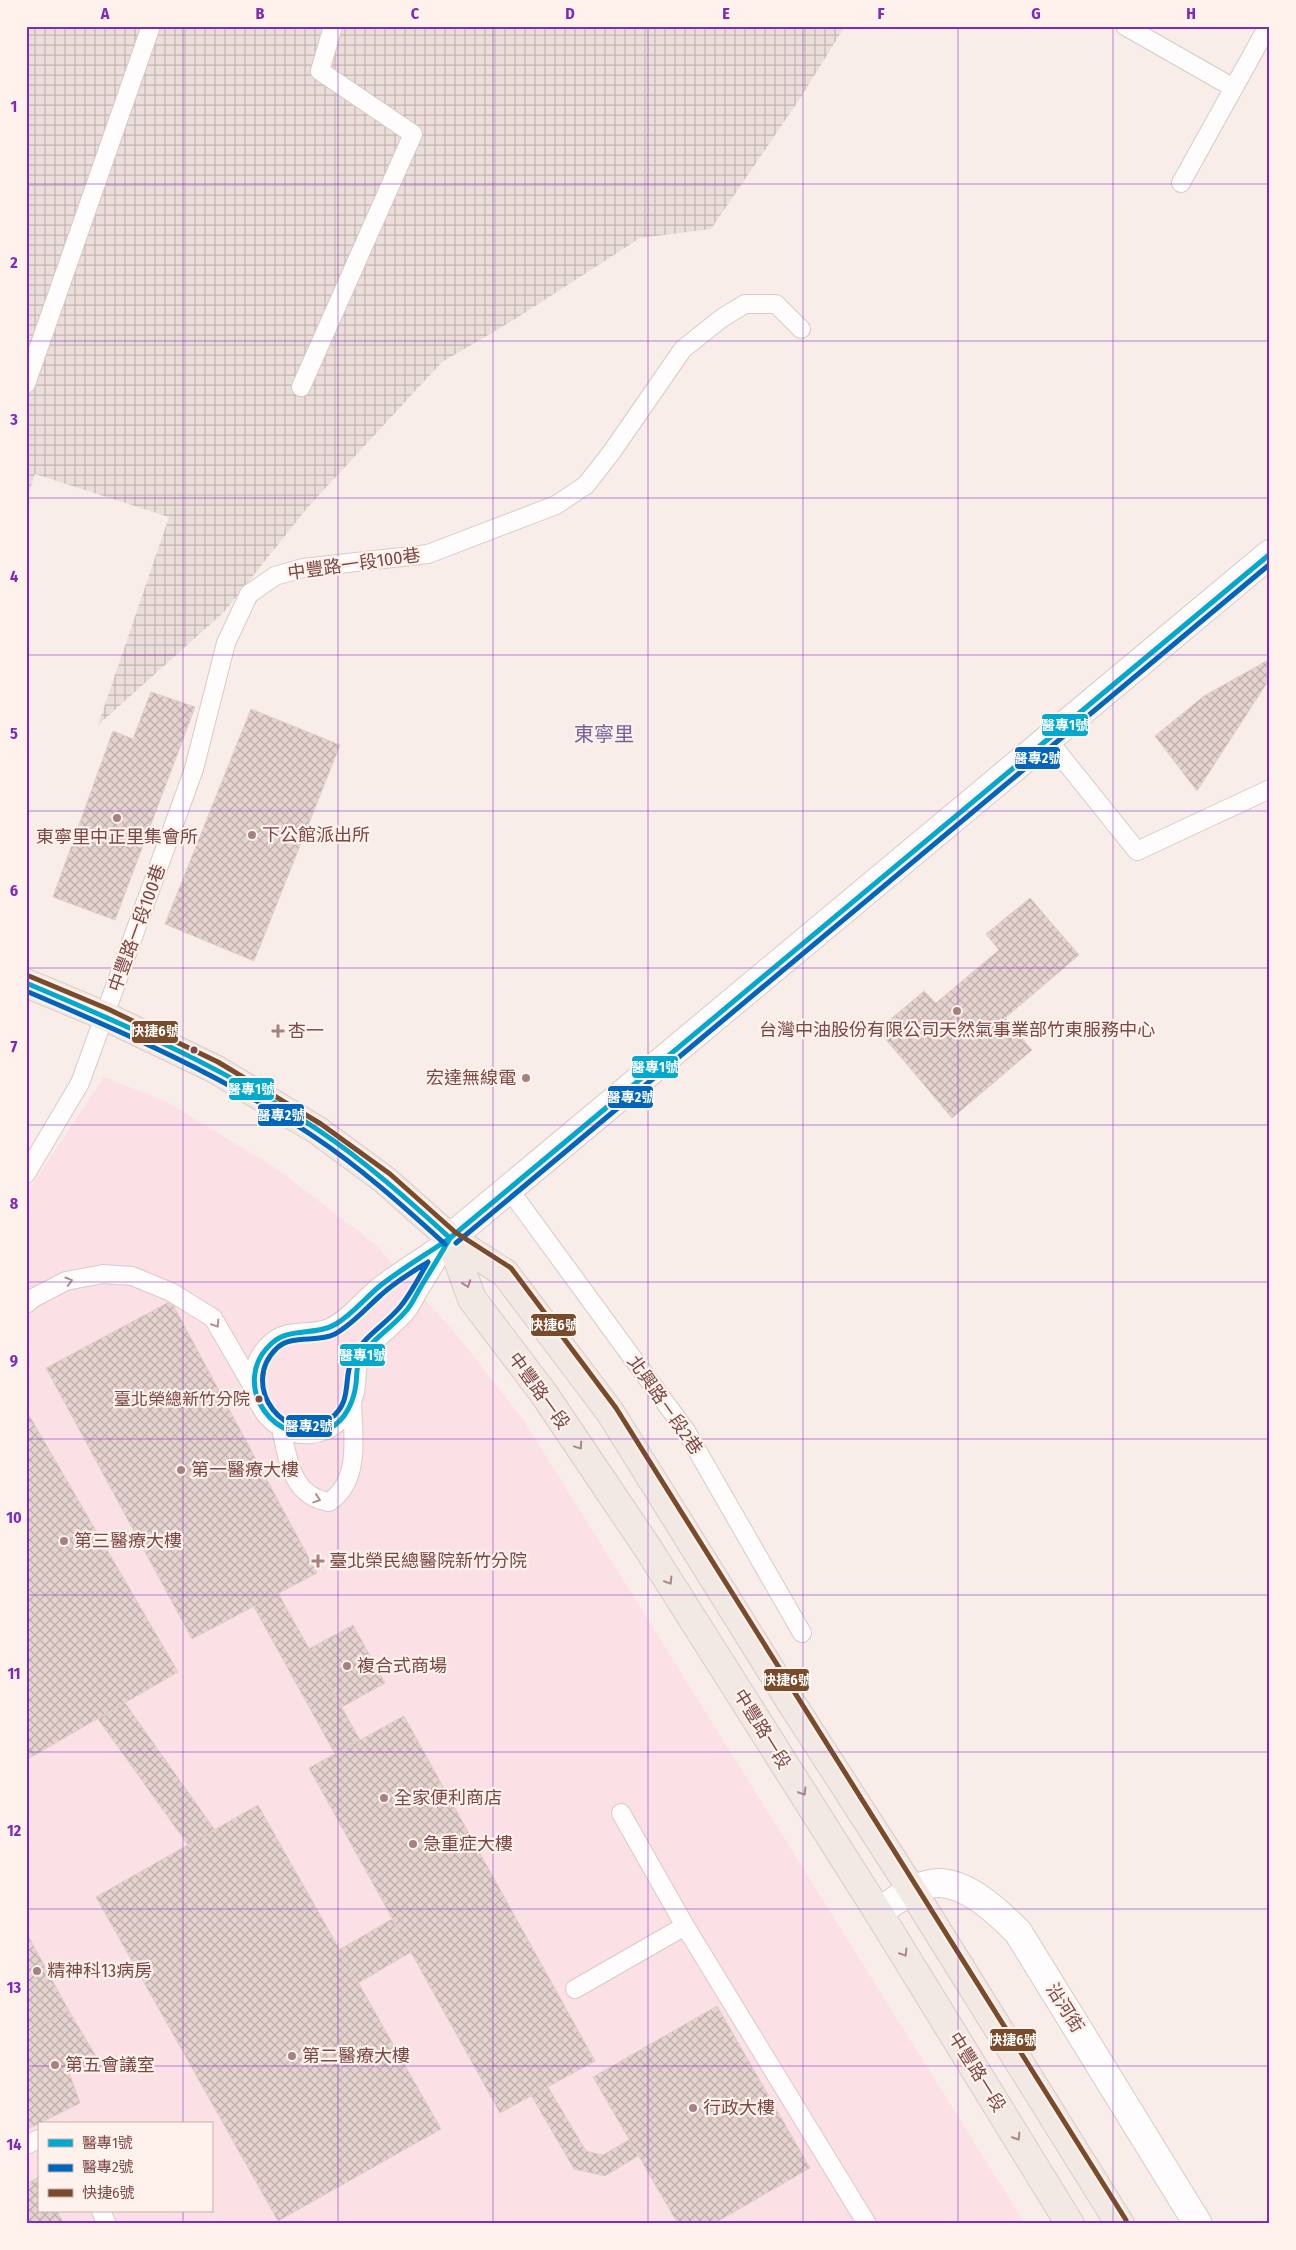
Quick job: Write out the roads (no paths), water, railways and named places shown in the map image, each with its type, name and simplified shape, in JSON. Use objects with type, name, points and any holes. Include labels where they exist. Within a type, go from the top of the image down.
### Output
[{"type":"main road","name":"中豐路一段","points":[[26,983],[105,1016],[215,1069],[317,1130],[385,1180],[450,1238],[505,1274],[610,1412],[797,1712],[912,1890],[1120,2224]]},
{"type":"main road","name":"中豐路一段","points":[[450,1238],[472,1299],[544,1394],[649,1550],[878,1912],[1070,2224]]},
{"type":"street","points":[[450,1238],[1270,554]]},
{"type":"street","name":"沿河街","points":[[878,1912],[912,1890],[928,1884],[946,1884],[971,1892],[996,1910],[1018,1932],[1198,2224]]},
{"type":"lane","points":[[26,384],[151,26]]},
{"type":"lane","points":[[301,387],[413,134],[320,71],[333,26]]},
{"type":"lane","points":[[1125,26],[1232,88]]},
{"type":"lane","points":[[1180,183],[1268,26]]},
{"type":"lane","name":"中豐路一段100巷","points":[[26,1174],[80,1083],[194,769],[226,643],[249,594],[275,576],[303,568],[428,554],[556,505],[586,486],[683,349],[722,318],[745,304],[776,304],[801,329]]},
{"type":"lane","points":[[1048,740],[1137,851],[1270,789]]},
{"type":"lane","name":"北興路ㄧ段2巷","points":[[509,1189],[686,1431],[802,1633]]},
{"type":"lane","points":[[253,1387],[254,1370],[261,1354],[272,1342],[287,1334],[317,1331],[330,1327],[381,1285],[450,1238]]},
{"type":"lane","points":[[281,1428],[290,1469],[308,1496],[329,1502],[338,1496],[347,1484],[351,1472],[352,1402],[360,1360],[377,1340],[406,1312],[450,1238]]},
{"type":"lane","points":[[26,1304],[35,1297],[66,1281],[103,1274],[132,1276],[172,1292],[213,1318],[253,1387],[258,1403],[267,1418],[281,1428],[296,1433],[314,1433],[330,1428],[343,1417],[352,1402]]},
{"type":"lane","points":[[621,1813],[685,1926],[867,2224]]},
{"type":"lane","points":[[575,1989],[685,1926]]},
{"type":"lane","points":[[26,2145],[38,2139]]},
{"type":"lane","points":[[101,2212],[107,2224]]},
{"type":"place","name":"東寧里中正里集會所","points":[[117,818]]},
{"type":"place","name":"下公館派出所","points":[[252,835]]},
{"type":"place","name":"台灣中油股份有限公司天然氣事業部竹東服務中心","points":[[957,1011]]},
{"type":"place","name":"杏一","points":[[278,1031]]},
{"type":"place","name":"宏達無線電","points":[[526,1078]]},
{"type":"place","name":"臺北榮總新竹分院","points":[[259,1399]]},
{"type":"place","name":"第一醫療大樓","points":[[181,1470]]},
{"type":"place","name":"第三醫療大樓","points":[[64,1541]]},
{"type":"place","name":"臺北榮民總醫院新竹分院","points":[[318,1561]]},
{"type":"place","name":"複合式商場","points":[[347,1666]]},
{"type":"place","name":"全家便利商店","points":[[384,1798]]},
{"type":"place","name":"急重症大樓","points":[[413,1844]]},
{"type":"place","name":"精神科13病房","points":[[37,1971]]},
{"type":"place","name":"第二醫療大樓","points":[[292,2056]]},
{"type":"place","name":"第五會議室","points":[[55,2065]]},
{"type":"place","name":"行政大樓","points":[[693,2108]]},
{"type":"district","name":"東寧里","points":[[604,734]]}]
